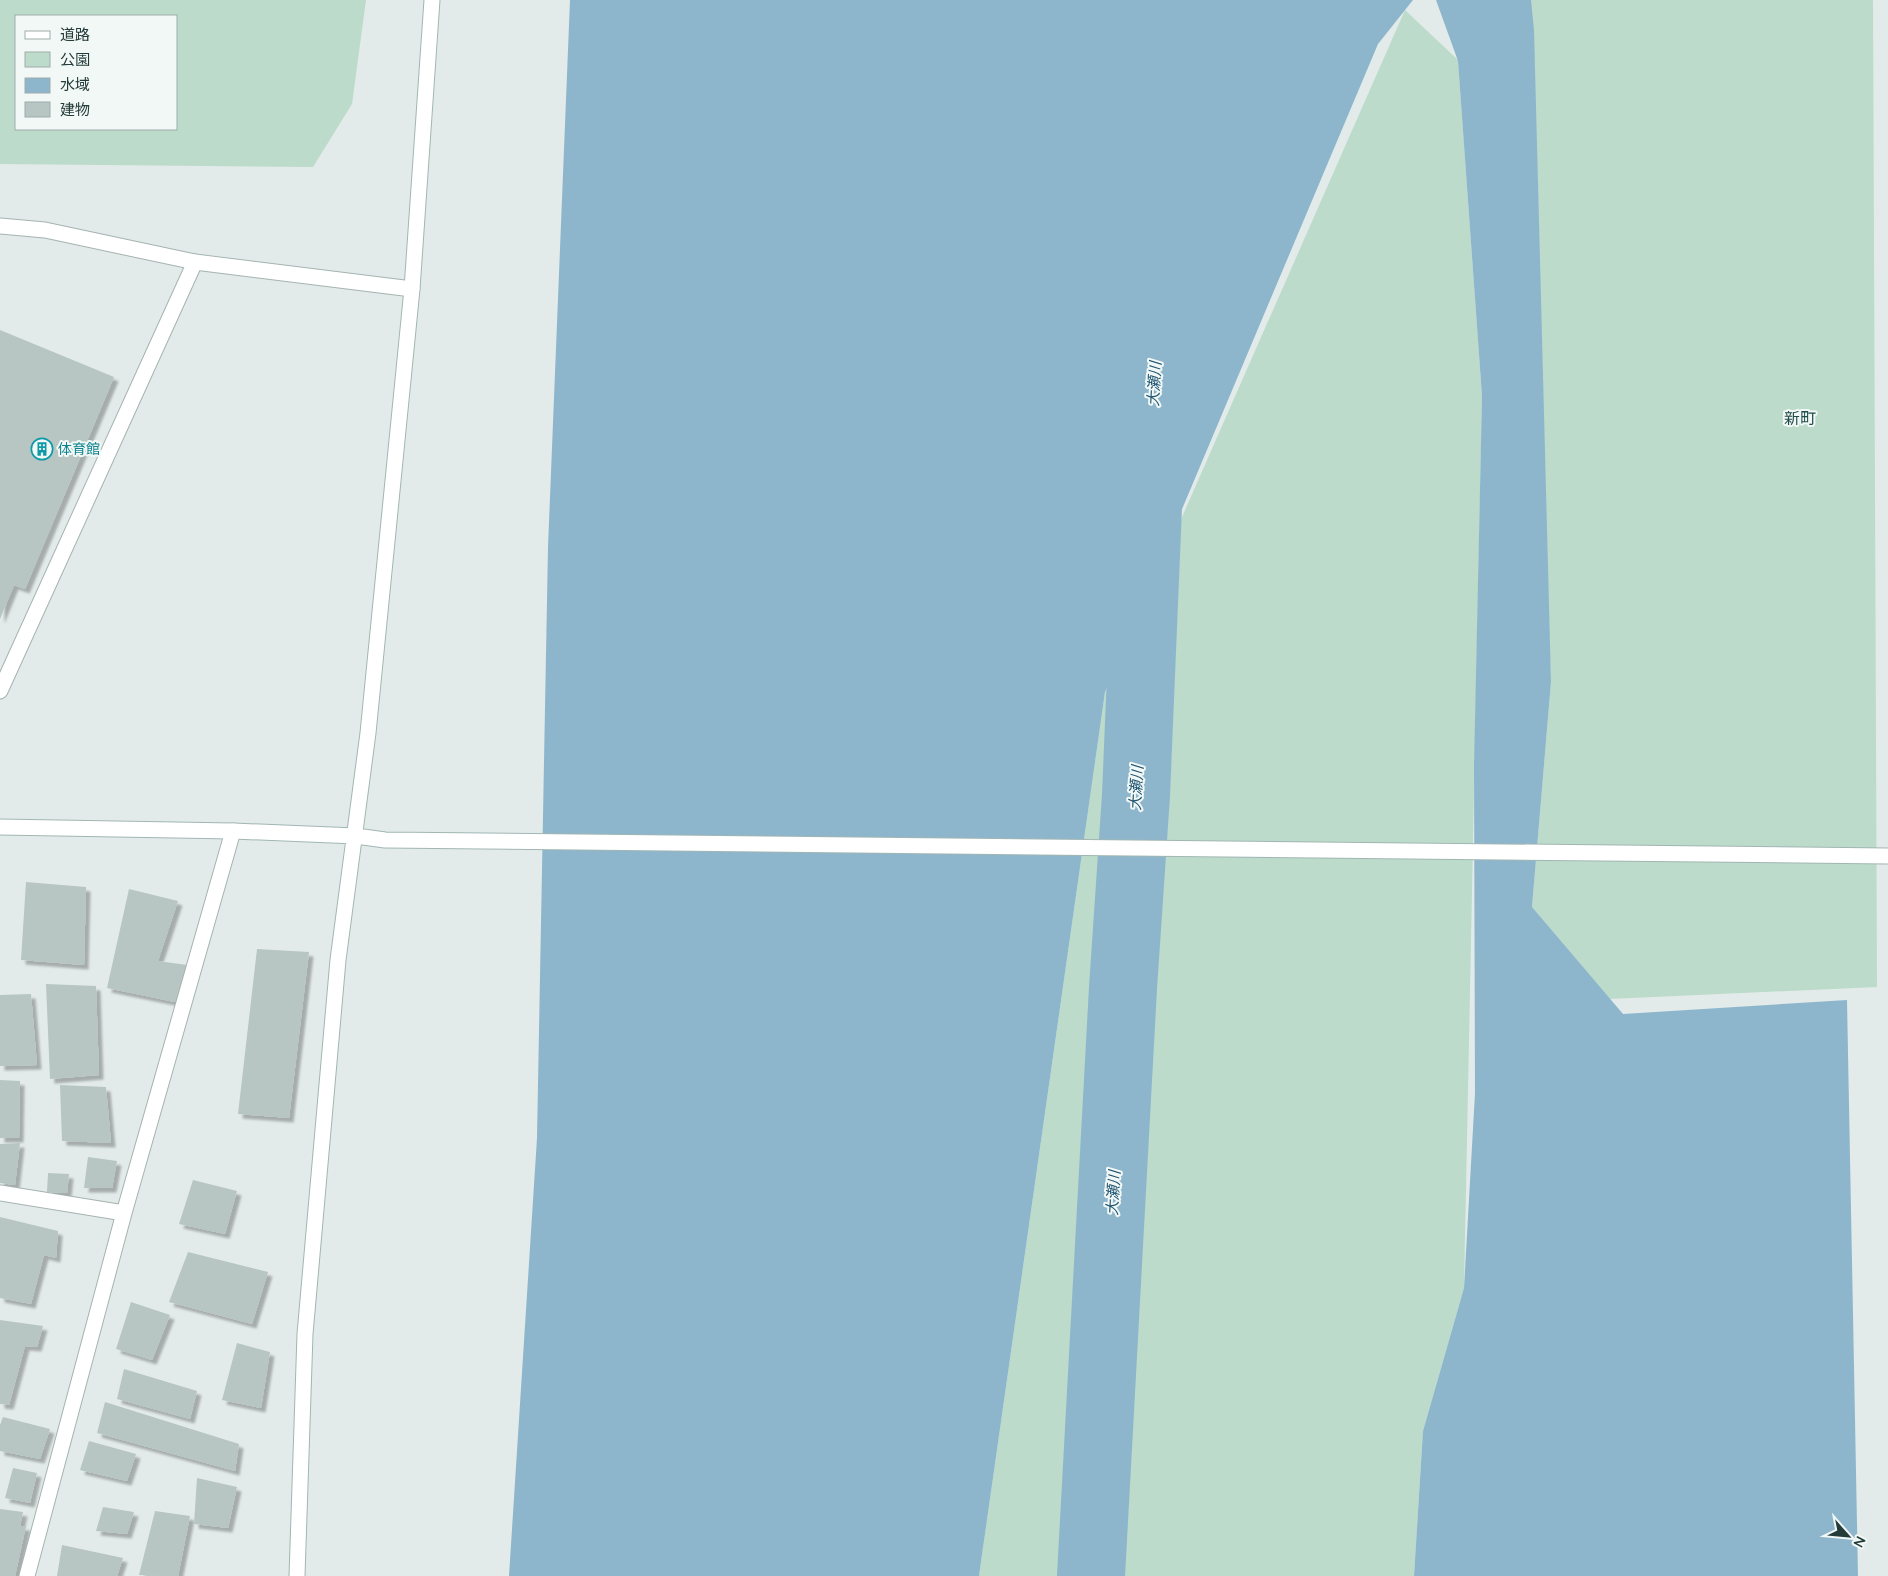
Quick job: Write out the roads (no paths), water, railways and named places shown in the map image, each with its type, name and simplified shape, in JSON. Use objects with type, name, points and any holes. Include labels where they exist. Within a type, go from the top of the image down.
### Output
[{"type":"street","points":[[297,1576],[305,1334],[338,960],[356,836],[368,732],[412,289],[432,0]]},
{"type":"street","points":[[0,226],[45,230],[195,262],[412,289]]},
{"type":"street","points":[[0,692],[195,262]]},
{"type":"street","points":[[0,827],[234,831],[356,836],[385,840],[1888,856]]},
{"type":"street","points":[[27,1576],[124,1213],[234,831]]},
{"type":"street","points":[[0,1193],[124,1213]]},
{"type":"water","points":[[570,0],[1413,0],[1378,44],[1105,692],[979,1576],[509,1576],[537,1138],[548,547]]},
{"type":"water","points":[[1436,0],[1531,0],[1534,30],[1551,682],[1532,907],[1623,1014],[1847,1000],[1858,1576],[1414,1576],[1423,1431],[1464,1288],[1475,1093],[1474,766],[1482,396],[1458,61]]},
{"type":"waterway","name":"大瀬川","points":[[1091,1576],[1123,988],[1136,795],[1148,507]]},
{"type":"place","name":"体育館","points":[[42,449]]},
{"type":"district","name":"新町","points":[[1800,418]]}]
